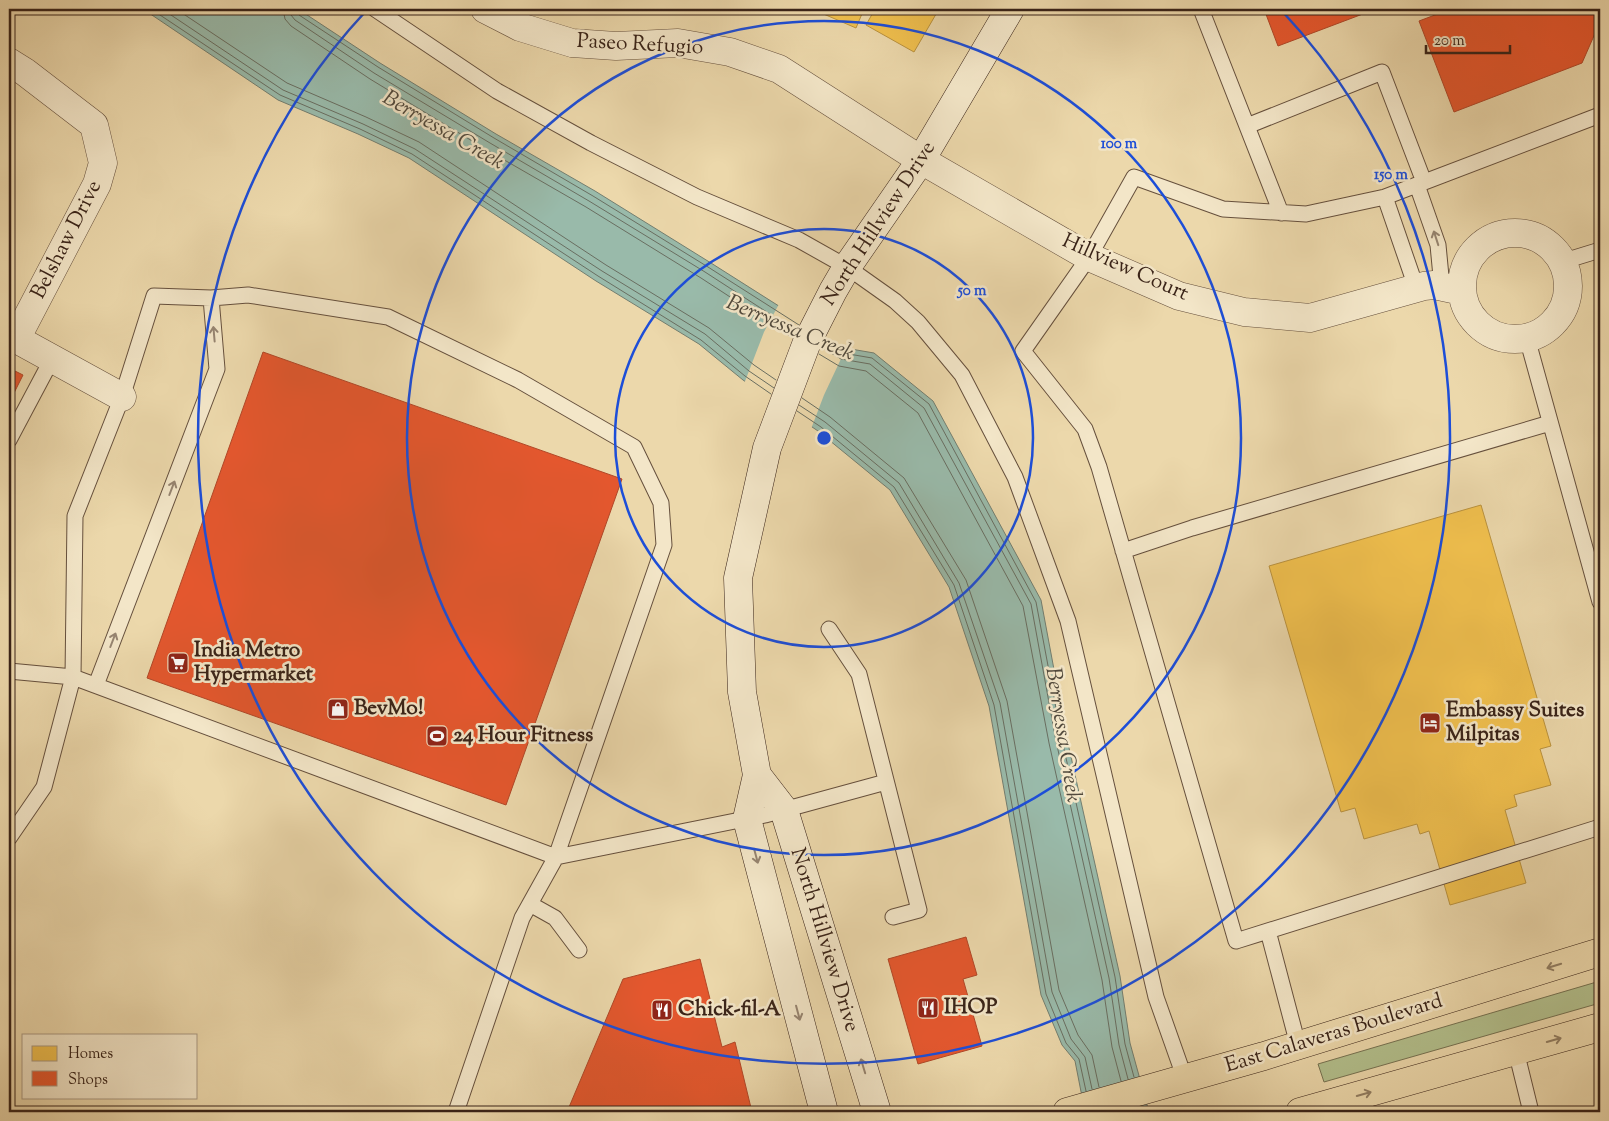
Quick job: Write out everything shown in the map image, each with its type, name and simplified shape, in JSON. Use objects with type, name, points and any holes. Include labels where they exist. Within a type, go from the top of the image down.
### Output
[{"type":"highway","name":"East Calaveras Boulevard","points":[[1069,1112],[1298,1045],[1600,952]]},
{"type":"highway","points":[[1300,1112],[1600,1027]]},
{"type":"street","name":"Paseo Refugio","points":[[485,9],[520,27],[572,42],[616,46],[678,44],[730,52],[779,69],[921,160]]},
{"type":"street","name":"North Hillview Drive","points":[[824,1112],[747,819],[757,775],[742,692],[738,578],[767,448],[807,342],[847,267],[921,160],[1010,9]]},
{"type":"street","name":"Belshaw Drive","points":[[9,62],[94,125],[103,163],[97,184],[12,337]]},
{"type":"street","name":"Hillview Court","points":[[921,160],[1089,256],[1180,296],[1244,312],[1310,318],[1440,288]]},
{"type":"street","points":[[1515,233],[1532,236],[1547,244],[1561,262],[1566,271],[1568,288],[1565,304],[1557,319],[1543,331],[1527,338],[1508,339],[1491,334],[1477,324],[1466,309],[1440,288],[1463,274],[1470,257],[1482,244],[1498,236],[1515,233]]},
{"type":"street","points":[[12,337],[122,397]]},
{"type":"street","name":"North Hillview Drive","points":[[757,775],[784,810],[877,1112]]},
{"type":"lane","points":[[374,9],[497,91],[592,143],[697,197],[799,240],[847,267],[895,301],[918,322],[962,375],[1015,477],[1068,621],[1156,997],[1185,1079]]},
{"type":"lane","points":[[1201,9],[1281,212]]},
{"type":"lane","points":[[1247,126],[1382,72],[1421,183],[1438,245],[1440,288]]},
{"type":"lane","points":[[1600,115],[1385,197],[1306,214],[1223,209],[1134,177],[1089,256],[1022,351],[1085,429],[1099,467],[1236,941],[1600,827]]},
{"type":"lane","points":[[1385,197],[1440,288]]},
{"type":"lane","points":[[1561,262],[1600,250]]},
{"type":"lane","points":[[9,838],[44,787],[73,677],[75,516],[122,397],[154,296],[211,298],[248,294],[388,317],[518,380],[634,447],[661,503],[664,545],[556,857],[522,918],[456,1112]]},
{"type":"lane","points":[[96,685],[217,369],[211,298]]},
{"type":"lane","points":[[1527,338],[1600,602]]},
{"type":"lane","points":[[9,440],[52,359]]},
{"type":"lane","points":[[1123,551],[1192,528],[1550,423]]},
{"type":"lane","points":[[829,629],[859,674],[920,910],[893,916]]},
{"type":"lane","points":[[9,671],[73,677],[556,857],[747,819],[886,782]]},
{"type":"lane","points":[[530,904],[555,918],[579,950]]},
{"type":"lane","points":[[1268,931],[1298,1045]]},
{"type":"lane","points":[[1516,1051],[1531,1112]]},
{"type":"green space","points":[[1600,981],[1600,1003],[1324,1082],[1318,1064]]},
{"type":"water","name":"Berryessa Creek","points":[[143,9],[298,9],[380,63],[496,134],[595,191],[845,348],[874,353],[933,401],[1041,600],[1067,739],[1120,976],[1130,1043],[1149,1112],[1085,1112],[1075,1061],[1062,1045],[1041,995],[989,706],[949,587],[890,490],[818,431],[743,380],[699,344],[596,281],[409,158],[278,100]]},
{"type":"pier","points":[[779,304],[847,346],[824,395],[811,429],[744,384],[764,332]]},
{"type":"building: Homes","points":[[812,9],[864,9],[856,28]]},
{"type":"building: Homes","points":[[875,9],[939,9],[914,52],[866,25]]},
{"type":"building: Homes","name":"Embassy Suites Milpitas","points":[[1481,505],[1551,746],[1540,749],[1551,785],[1514,795],[1517,806],[1505,810],[1526,883],[1450,905],[1429,831],[1420,834],[1417,824],[1364,839],[1355,808],[1341,812],[1269,566]]},
{"type":"building: Shops","points":[[1264,9],[1376,9],[1278,46]]},
{"type":"building: Shops","points":[[1451,9],[1600,9],[1600,22],[1582,63],[1454,112],[1419,21]]},
{"type":"building: Shops","points":[[263,352],[622,479],[506,805],[147,678]]},
{"type":"building: Shops","points":[[9,368],[23,375],[9,403]]},
{"type":"building: Shops","points":[[966,937],[977,975],[963,979],[982,1046],[918,1064],[888,959]]},
{"type":"building: Shops","name":"Chick-fil-A","points":[[700,959],[722,1047],[735,1042],[752,1112],[567,1112],[623,979]]},
{"type":"place","name":"India Metro Hypermarket","points":[[178,663]]},
{"type":"place","name":"BevMo!","points":[[338,709]]},
{"type":"place","name":"Embassy Suites Milpitas","points":[[1430,723]]},
{"type":"place","name":"24 Hour Fitness","points":[[437,736]]},
{"type":"place","name":"IHOP","points":[[928,1008]]},
{"type":"place","name":"Chick-fil-A","points":[[662,1010]]}]
